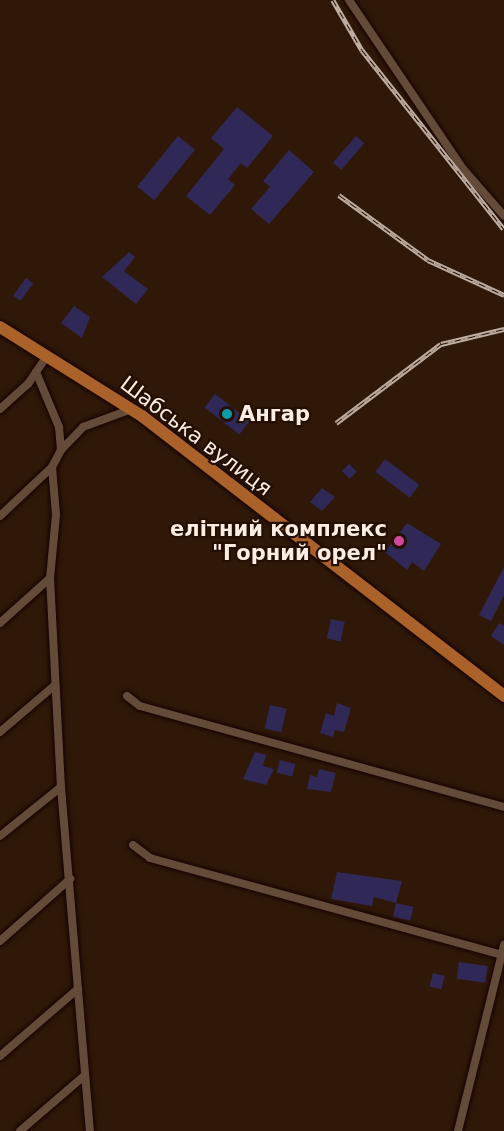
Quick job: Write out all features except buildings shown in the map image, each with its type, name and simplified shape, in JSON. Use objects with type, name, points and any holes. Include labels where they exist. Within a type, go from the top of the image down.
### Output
[{"type":"main road","name":"Шабська вулиця","points":[[0,327],[132,409],[504,696]]},
{"type":"street","points":[[349,0],[463,169],[504,216]]},
{"type":"street","points":[[0,409],[36,372],[47,356]]},
{"type":"street","points":[[36,372],[59,427],[61,450]]},
{"type":"street","points":[[0,516],[52,468],[61,450],[83,427],[132,409]]},
{"type":"street","points":[[52,468],[56,515],[50,578],[61,787],[90,1131]]},
{"type":"street","points":[[0,624],[50,578]]},
{"type":"street","points":[[0,732],[56,685]]},
{"type":"street","points":[[127,696],[140,705],[504,807]]},
{"type":"street","points":[[0,836],[61,787]]},
{"type":"street","points":[[134,845],[150,858],[502,955]]},
{"type":"street","points":[[0,941],[70,879]]},
{"type":"street","points":[[458,1131],[504,945]]},
{"type":"street","points":[[0,1056],[78,989]]},
{"type":"street","points":[[20,1131],[84,1076]]},
{"type":"railway","points":[[333,0],[362,50],[504,229]]},
{"type":"railway","points":[[339,195],[428,260],[504,295]]},
{"type":"railway","points":[[336,423],[441,344],[504,329]]},
{"type":"place","name":"Ангар","points":[[227,414]]},
{"type":"place","name":"елітний комплекс \"Горний орел\"","points":[[399,541]]}]
